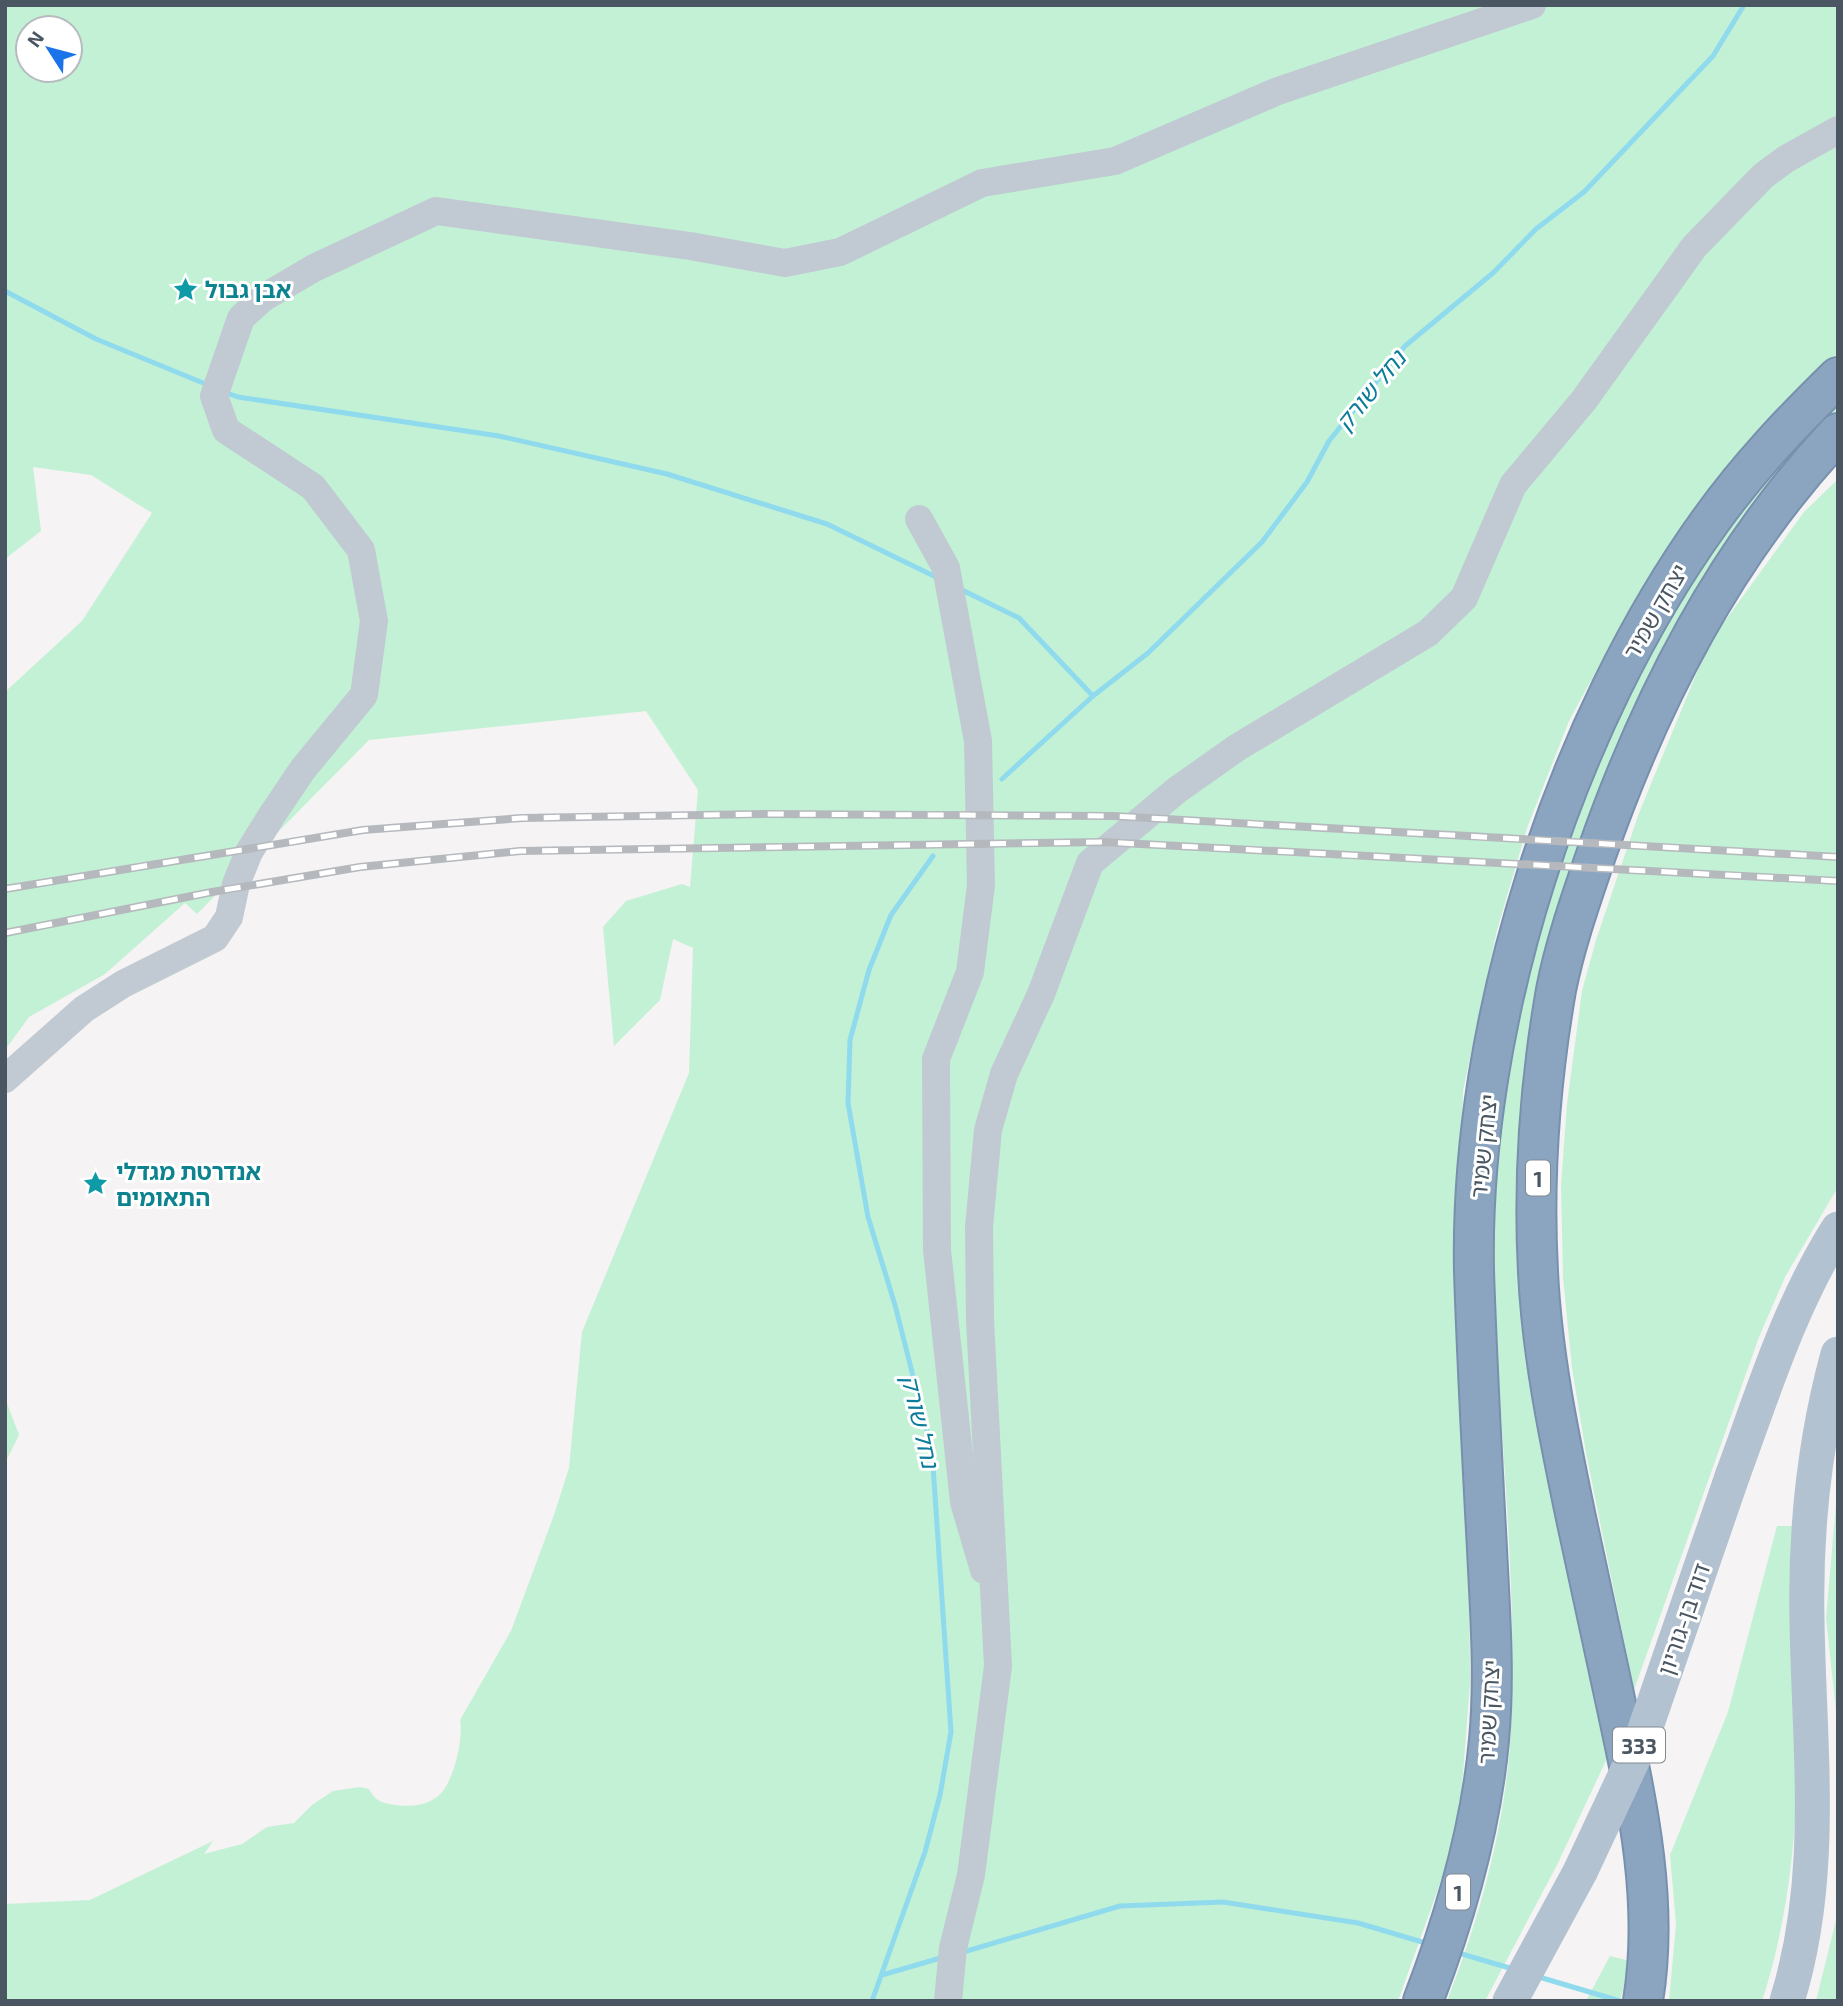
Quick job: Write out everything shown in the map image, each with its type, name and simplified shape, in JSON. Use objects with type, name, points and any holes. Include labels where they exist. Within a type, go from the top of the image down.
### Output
[{"type":"highway","name":"יצחק שמיר","points":[[1423,2001],[1449,1926],[1484,1781],[1492,1696],[1474,1265],[1482,1122],[1500,1013],[1552,835],[1617,676],[1663,592],[1711,520],[1768,447],[1838,377]]},
{"type":"highway","name":"יצחק שמיר","points":[[1644,1994],[1651,1933],[1648,1881],[1636,1799],[1553,1409],[1543,1331],[1537,1208],[1544,1068],[1557,987],[1574,919],[1608,821],[1649,722],[1684,650],[1731,567],[1782,496],[1838,433]]},
{"type":"main road","name":"דוד בן-גוריון","points":[[1510,2001],[1580,1872],[1640,1744],[1733,1474],[1791,1318],[1838,1228]]},
{"type":"main road","points":[[1787,2001],[1807,1920],[1812,1866],[1814,1804],[1807,1620],[1808,1539],[1814,1461],[1838,1354]]},
{"type":"street","points":[[5,1079],[84,1009],[172,957],[215,938],[229,917],[236,884],[249,852],[303,769],[364,695],[374,621],[361,550],[313,487],[226,430],[214,396],[241,318],[262,298],[314,268],[436,211],[690,246],[785,263],[840,252],[982,183],[1115,161],[1278,92],[1532,5]]},
{"type":"street","points":[[948,2001],[953,1948],[971,1875],[998,1666],[980,1307],[979,1227],[988,1130],[1004,1074],[1041,994],[1090,863],[1177,790],[1238,747],[1428,633],[1464,598],[1513,485],[1584,400],[1694,247],[1763,176],[1786,159],[1838,130]]},
{"type":"street","points":[[919,520],[946,568],[978,741],[981,885],[970,972],[936,1059],[937,1250],[964,1502],[997,1615]]},
{"type":"green space","points":[[5,5],[1838,5],[1838,356],[1744,445],[1613,640],[1569,721],[1527,828],[1497,930],[1463,1091],[1460,1215],[1468,1467],[1470,1682],[1461,1800],[1449,1858],[1398,2001],[5,2001],[5,1904],[90,1900],[213,1841],[204,1854],[242,1844],[267,1827],[294,1823],[312,1805],[333,1791],[360,1787],[369,1789],[376,1799],[383,1802],[411,1806],[437,1797],[448,1783],[459,1749],[460,1720],[511,1631],[569,1468],[582,1332],[689,1073],[693,948],[673,939],[660,1000],[614,1046],[603,927],[626,901],[682,884],[690,887],[698,790],[646,711],[369,740],[197,914],[185,903],[105,974],[29,1017],[5,1050],[5,692],[82,621],[152,513],[91,475],[33,467],[41,531],[5,559]]},
{"type":"green space","points":[[1838,395],[1838,410],[1784,467],[1705,572],[1638,700],[1607,771],[1588,825],[1525,1113],[1610,1752],[1557,1865],[1485,2001],[1447,2001],[1471,1935],[1490,1866],[1504,1797],[1511,1727],[1512,1614],[1496,1330],[1495,1189],[1503,1105],[1516,1022],[1536,939],[1561,858],[1591,779],[1626,702],[1694,569],[1715,538]]},
{"type":"green space","points":[[1838,479],[1838,1187],[1785,1277],[1759,1337],[1634,1690],[1586,1453],[1572,1368],[1563,1277],[1561,1185],[1567,1104],[1582,991],[1596,940],[1639,813],[1709,643],[1804,512]]},
{"type":"green space","points":[[5,1398],[19,1435],[5,1463]]},
{"type":"green space","points":[[1838,1482],[1838,1729],[1826,1618]]},
{"type":"green space","points":[[1777,1526],[1795,1526],[1798,1706],[1795,1826],[1778,1943],[1762,2001],[1669,2001],[1676,1924],[1670,1855],[1728,1712]]},
{"type":"green space","points":[[1838,1912],[1838,2001],[1816,2001]]},
{"type":"green space","points":[[1610,1956],[1630,1961],[1620,2001],[1586,2001]]},
{"type":"waterway","name":"נחל שורק","points":[[1002,779],[1093,696],[1148,653],[1262,542],[1307,482],[1329,441],[1405,346],[1493,273],[1536,229],[1584,192],[1713,56],[1744,5]]},
{"type":"waterway","points":[[5,291],[96,339],[208,385]]},
{"type":"waterway","points":[[224,392],[238,397],[499,436],[667,474],[827,524],[938,578]]},
{"type":"waterway","points":[[960,589],[1019,618],[1093,696]]},
{"type":"waterway","name":"נחל שורק","points":[[872,2001],[925,1852],[940,1795],[951,1732],[932,1451],[895,1305],[868,1217],[848,1103],[850,1040],[869,970],[891,915],[933,856]]},
{"type":"waterway","points":[[960,1953],[1120,1906],[1223,1902],[1358,1923],[1429,1944]]},
{"type":"waterway","points":[[1455,1952],[1513,1969]]},
{"type":"waterway","points":[[882,1975],[944,1957]]},
{"type":"waterway","points":[[1539,1977],[1620,2001]]},
{"type":"railway","points":[[5,889],[363,830],[522,818],[763,814],[1113,816],[1838,857]]},
{"type":"railway","points":[[5,933],[212,892],[360,867],[520,851],[1103,842],[1838,881]]},
{"type":"place","name":"אבן גבול","points":[[185,289]]},
{"type":"place","name":"אנדרטת מגדלי התאומים","points":[[96,1184]]}]
